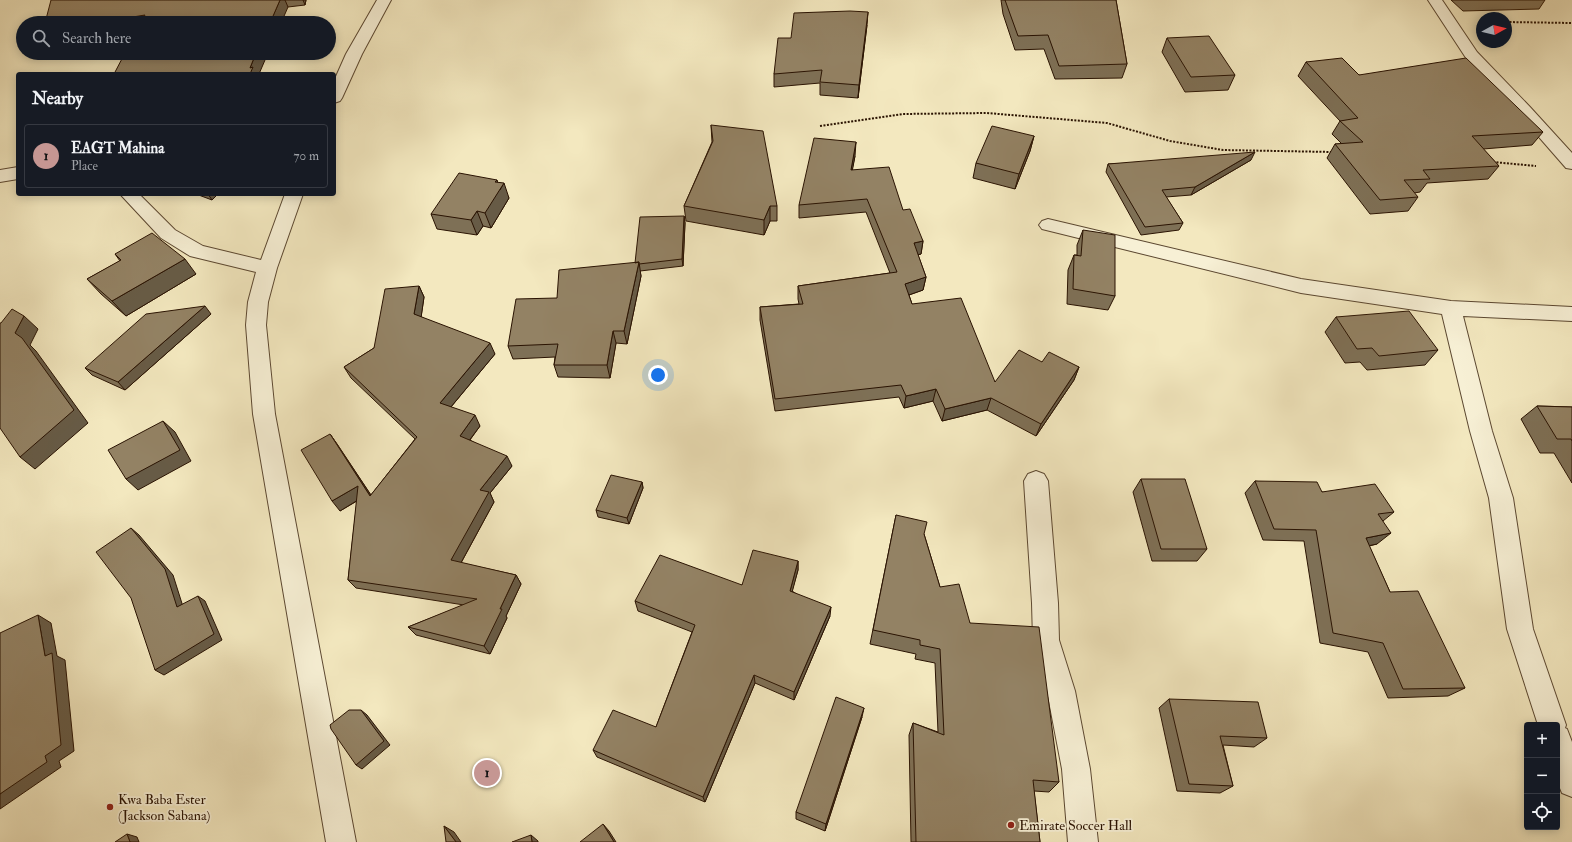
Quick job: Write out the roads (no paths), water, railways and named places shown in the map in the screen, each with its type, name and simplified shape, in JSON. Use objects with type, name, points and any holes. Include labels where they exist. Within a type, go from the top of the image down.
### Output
[{"type":"street","points":[[336,94],[354,54],[384,0]]},
{"type":"street","points":[[1435,0],[1471,55],[1524,110],[1572,164]]},
{"type":"street","points":[[0,176],[16,173]]},
{"type":"street","points":[[131,196],[168,234],[197,251],[267,268]]},
{"type":"street","points":[[293,196],[267,268],[258,302],[256,325],[264,414],[341,842]]},
{"type":"street","points":[[1048,225],[1302,286],[1451,308],[1572,314]]},
{"type":"street","points":[[1451,308],[1481,431],[1501,498],[1520,629],[1551,722]]},
{"type":"street","points":[[1036,481],[1045,603],[1046,640],[1061,691],[1076,769],[1083,842]]},
{"type":"street","points":[[1560,748],[1572,783]]},
{"type":"place","name":"EAGT Mahina","points":[[487,773]]},
{"type":"place","name":"Kwa Baba Ester (Jackson Sabana)","points":[[110,807]]},
{"type":"place","name":"Emirate Soccer Hall","points":[[1011,825]]}]
